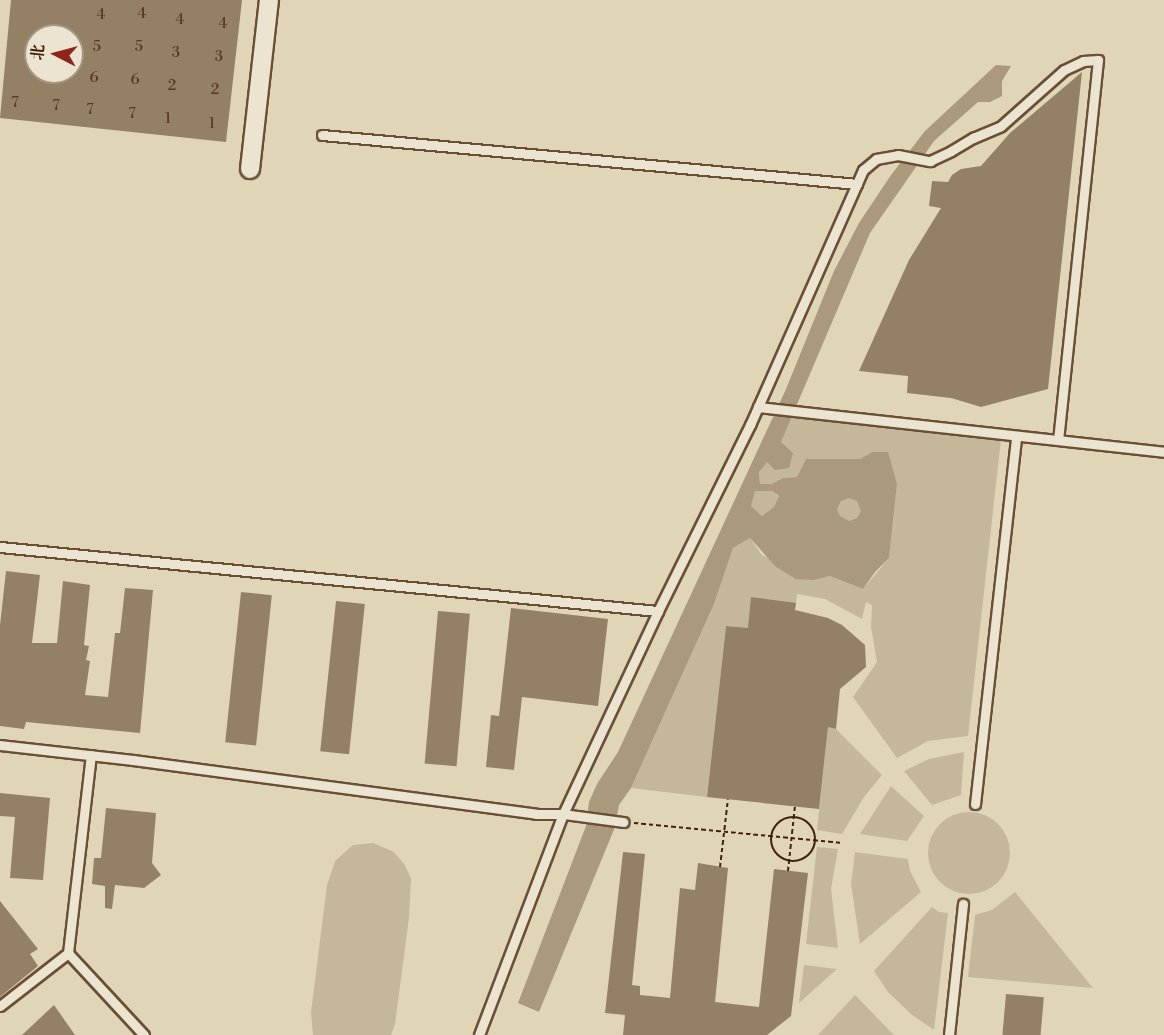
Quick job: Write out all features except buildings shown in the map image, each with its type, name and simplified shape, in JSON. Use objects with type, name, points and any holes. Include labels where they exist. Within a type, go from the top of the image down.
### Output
[{"type":"street","points":[[250,169],[269,0]]},
{"type":"lane","points":[[479,1035],[563,814],[658,611],[758,407],[863,170],[876,159],[898,155],[930,161],[1001,126],[1064,70],[1083,61],[1098,60],[1058,440]]},
{"type":"lane","points":[[322,135],[857,184]]},
{"type":"lane","points":[[758,407],[1164,452]]},
{"type":"lane","points":[[975,804],[1016,436]]},
{"type":"lane","points":[[0,548],[658,611]]},
{"type":"lane","points":[[0,745],[536,814],[563,814],[623,822]]},
{"type":"lane","points":[[0,1006],[68,953],[91,755]]},
{"type":"lane","points":[[949,1035],[963,904]]},
{"type":"lane","points":[[68,953],[144,1035]]},
{"type":"path","points":[[720,867],[728,800]]},
{"type":"path","points":[[788,871],[795,806]]},
{"type":"path","points":[[794,817],[801,818],[812,827],[814,844],[806,856],[789,861],[775,852],[771,837],[775,826],[782,820],[794,817]]},
{"type":"path","points":[[623,822],[840,843]]},
{"type":"shaded area","points":[[996,65],[1011,66],[1002,81],[1002,96],[990,102],[978,102],[934,141],[870,233],[781,442],[793,453],[789,468],[775,470],[767,462],[759,472],[760,484],[771,484],[783,478],[797,477],[806,459],[860,459],[872,452],[888,452],[897,484],[889,558],[863,589],[830,576],[814,580],[796,579],[776,567],[750,538],[733,548],[714,604],[631,788],[619,805],[615,827],[539,1012],[518,1003],[586,826],[589,802],[597,784],[618,752],[786,389],[834,271],[859,223],[891,175],[925,131]],"holes":[[[755,491],[772,491],[779,496],[774,507],[762,516],[751,506]],[[849,498],[857,501],[861,511],[857,518],[849,521],[840,516],[837,509],[841,501]]]},
{"type":"shaded area","points":[[791,417],[1001,439],[968,736],[928,741],[897,758],[853,697],[877,662],[871,627],[872,605],[866,602],[862,619],[825,599],[797,594],[796,603],[748,628],[726,626],[707,797],[631,788],[714,604],[733,548],[750,538],[762,555],[814,580],[830,576],[863,589],[889,558],[897,484],[872,452],[860,459],[806,459],[797,477],[783,478],[771,484],[760,484],[759,472],[781,442]]},
{"type":"shaded area","points":[[754,491],[772,491],[779,497],[774,507],[762,516],[751,506]]},
{"type":"shaded area","points":[[849,498],[857,502],[861,510],[857,518],[849,522],[841,518],[837,510],[841,502]]},
{"type":"shaded area","points":[[828,727],[836,729],[882,775],[864,797],[842,834],[817,830]]},
{"type":"shaded area","points":[[964,752],[961,795],[932,805],[904,771],[929,759]]},
{"type":"shaded area","points":[[891,786],[924,816],[907,841],[860,834]]},
{"type":"shaded area","points":[[969,812],[985,815],[998,824],[1007,837],[1010,853],[1007,869],[998,882],[985,891],[969,894],[953,891],[940,882],[931,869],[928,853],[931,837],[940,824],[953,815]]},
{"type":"shaded area","points":[[373,843],[394,852],[405,865],[411,879],[409,918],[395,1024],[391,1035],[313,1035],[311,1012],[327,885],[335,861],[353,845]]},
{"type":"shaded area","points":[[817,847],[838,849],[831,889],[838,948],[806,944]]},
{"type":"shaded area","points":[[855,852],[908,859],[910,871],[921,892],[860,944],[851,884]]},
{"type":"shaded area","points":[[1015,892],[1093,988],[968,977],[975,915],[992,910]]},
{"type":"shaded area","points":[[932,907],[939,912],[948,913],[934,1030],[912,1015],[888,992],[874,971]]},
{"type":"shaded area","points":[[804,965],[837,969],[799,1003]]},
{"type":"shaded area","points":[[855,995],[890,1031],[894,1035],[818,1035]]}]
